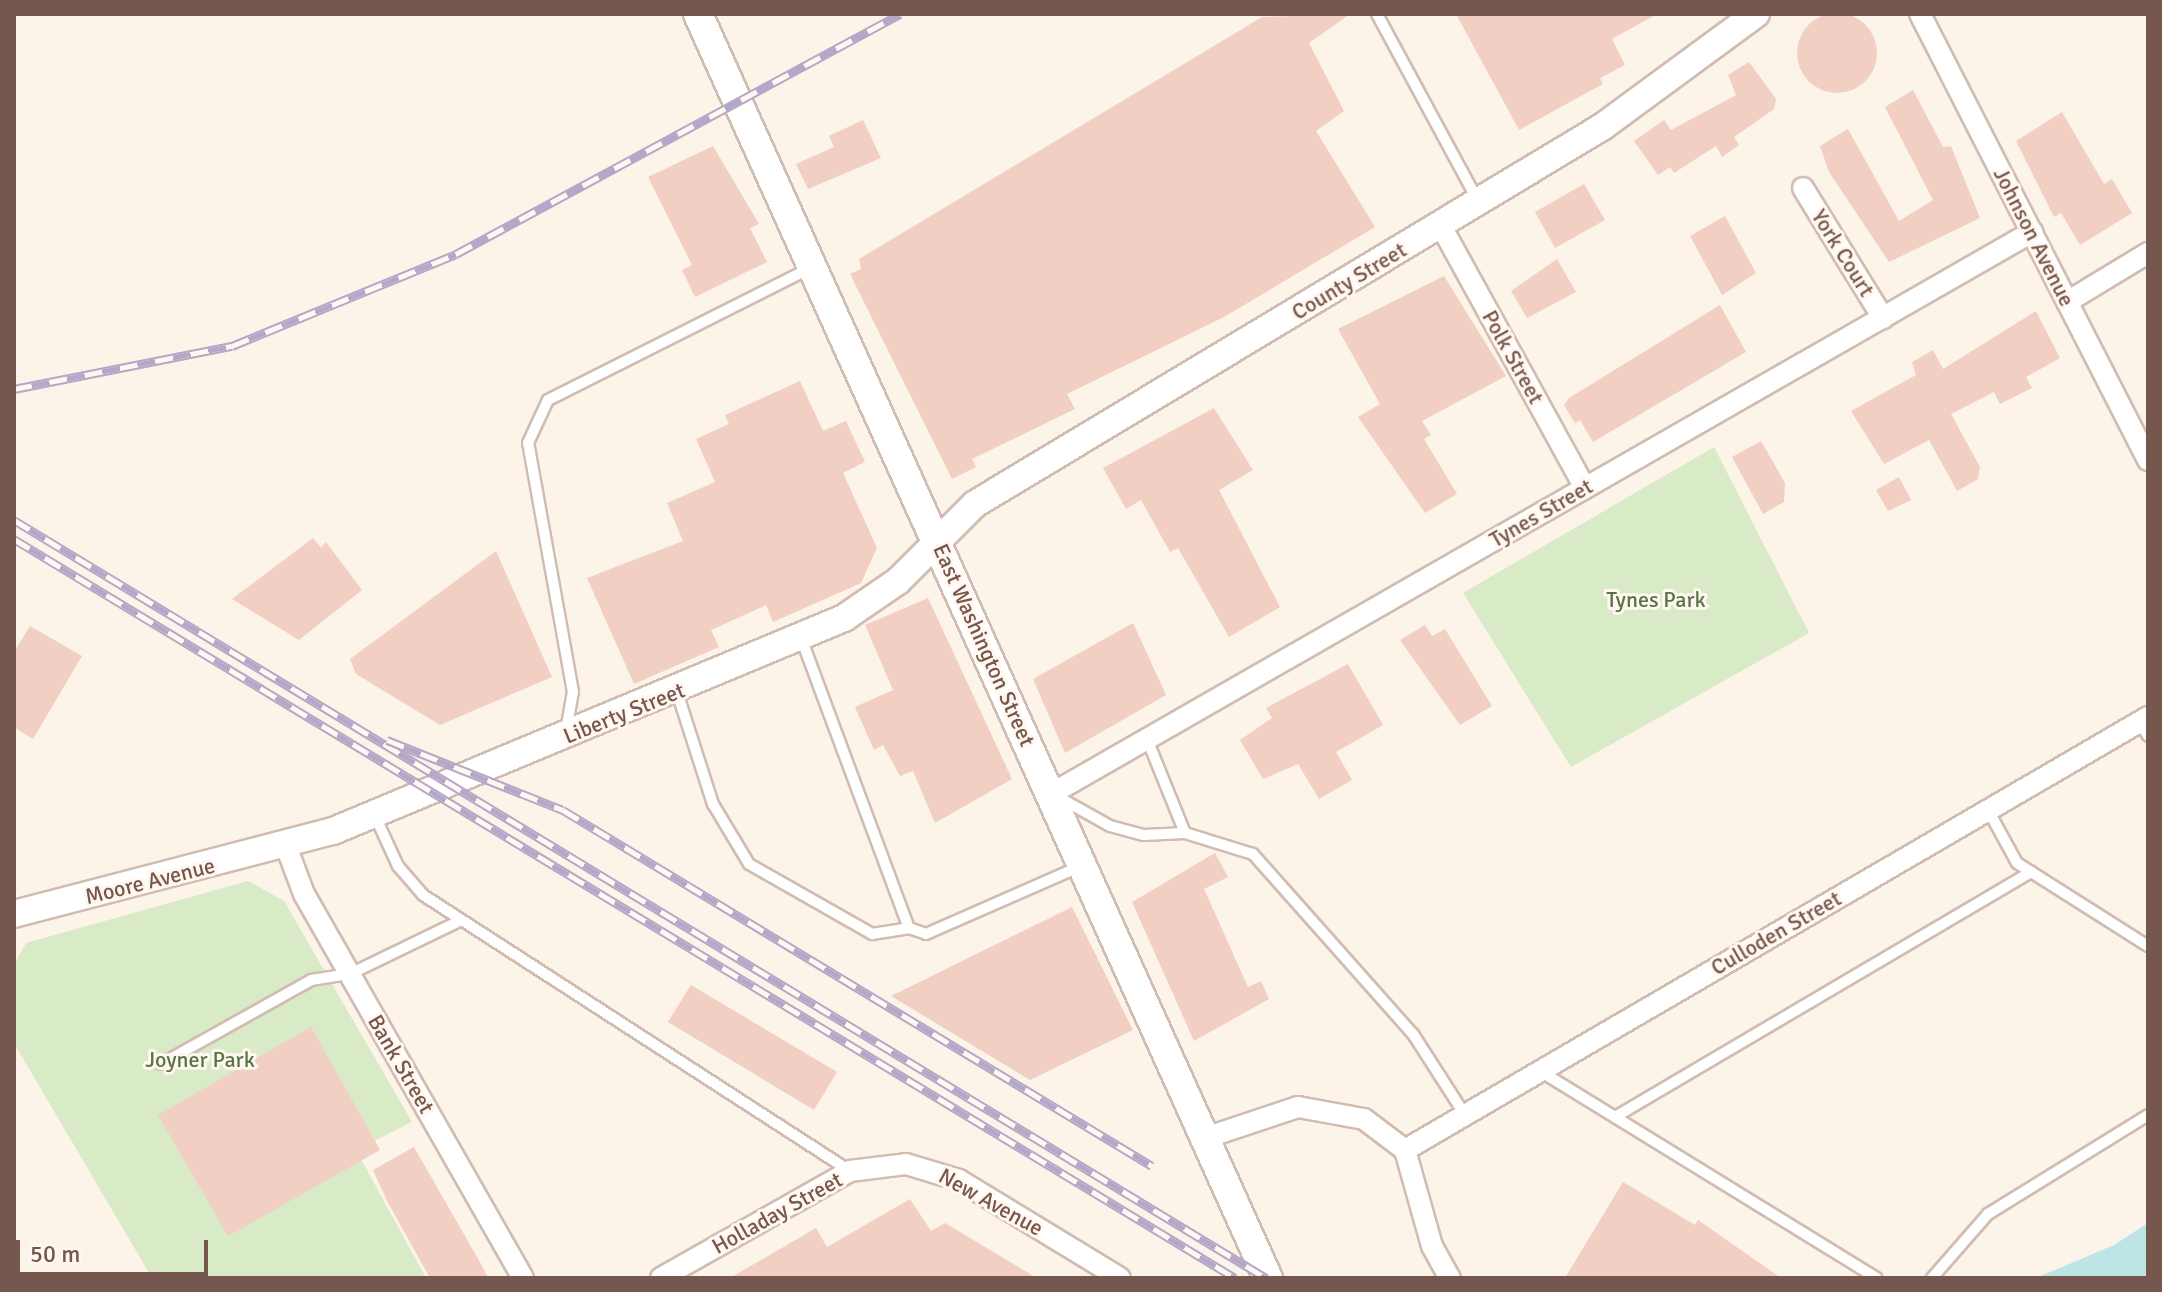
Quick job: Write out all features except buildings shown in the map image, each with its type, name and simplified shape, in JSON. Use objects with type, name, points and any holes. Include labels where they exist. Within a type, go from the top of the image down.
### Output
[{"type":"main road","name":"East Washington Street","points":[[698,14],[1268,1278]]},
{"type":"street","name":"County Street","points":[[937,539],[975,504],[1602,127],[1756,14]]},
{"type":"street","name":"Johnson Avenue","points":[[1920,14],[2148,460]]},
{"type":"street","name":"York Court","points":[[1803,188],[1883,318]]},
{"type":"street","name":"Polk Street","points":[[1441,226],[1585,488]]},
{"type":"street","name":"Tynes Street","points":[[1051,794],[2032,232]]},
{"type":"street","points":[[2067,302],[2148,253]]},
{"type":"street","name":"Liberty Street","points":[[286,846],[375,816],[677,692],[801,636],[879,598],[937,539]]},
{"type":"street","name":"Culloden Street","points":[[1405,1150],[1988,810],[2145,725]]},
{"type":"street","name":"Moore Avenue","points":[[14,914],[286,846]]},
{"type":"street","name":"Bank Street","points":[[286,846],[304,894],[523,1278]]},
{"type":"street","points":[[1205,1138],[1298,1107],[1332,1109],[1364,1119],[1405,1150],[1432,1246],[1450,1278]]},
{"type":"street","name":"New Avenue","points":[[850,1171],[892,1164],[933,1169],[1120,1278]]},
{"type":"street","name":"Holladay Street","points":[[661,1278],[850,1171]]},
{"type":"lane","points":[[1377,14],[1479,203]]},
{"type":"lane","points":[[565,737],[573,692],[528,443],[548,400],[812,267]]},
{"type":"lane","points":[[801,636],[909,928]]},
{"type":"lane","points":[[677,692],[713,804],[749,864],[872,934],[909,928],[926,934],[1083,865]]},
{"type":"lane","points":[[1147,739],[1185,833]]},
{"type":"lane","points":[[1051,794],[1110,826],[1144,835],[1185,833],[1253,854],[1295,893],[1413,1034],[1465,1115]]},
{"type":"lane","points":[[1988,810],[2017,863],[2148,946]]},
{"type":"lane","points":[[375,816],[398,866],[459,921],[850,1171]]},
{"type":"lane","points":[[1615,1117],[2031,872]]},
{"type":"lane","points":[[161,1064],[311,980],[350,974],[459,921]]},
{"type":"lane","points":[[1540,1071],[1876,1278]]},
{"type":"lane","points":[[1932,1278],[1988,1214],[2148,1115]]},
{"type":"green space","name":"Tynes Park","points":[[1714,447],[1809,633],[1571,767],[1463,593]]},
{"type":"green space","name":"Joyner Park","points":[[248,881],[284,901],[412,1122],[356,1150],[426,1278],[152,1278],[14,1043],[14,965],[26,943]]},
{"type":"water","points":[[2148,1223],[2148,1278],[2036,1278],[2114,1245]]},
{"type":"railway","points":[[14,389],[232,346],[456,254],[900,14]]},
{"type":"railway","points":[[14,520],[1266,1278]]},
{"type":"railway","points":[[14,539],[1235,1278]]},
{"type":"railway","points":[[387,740],[563,810],[1152,1166]]}]
